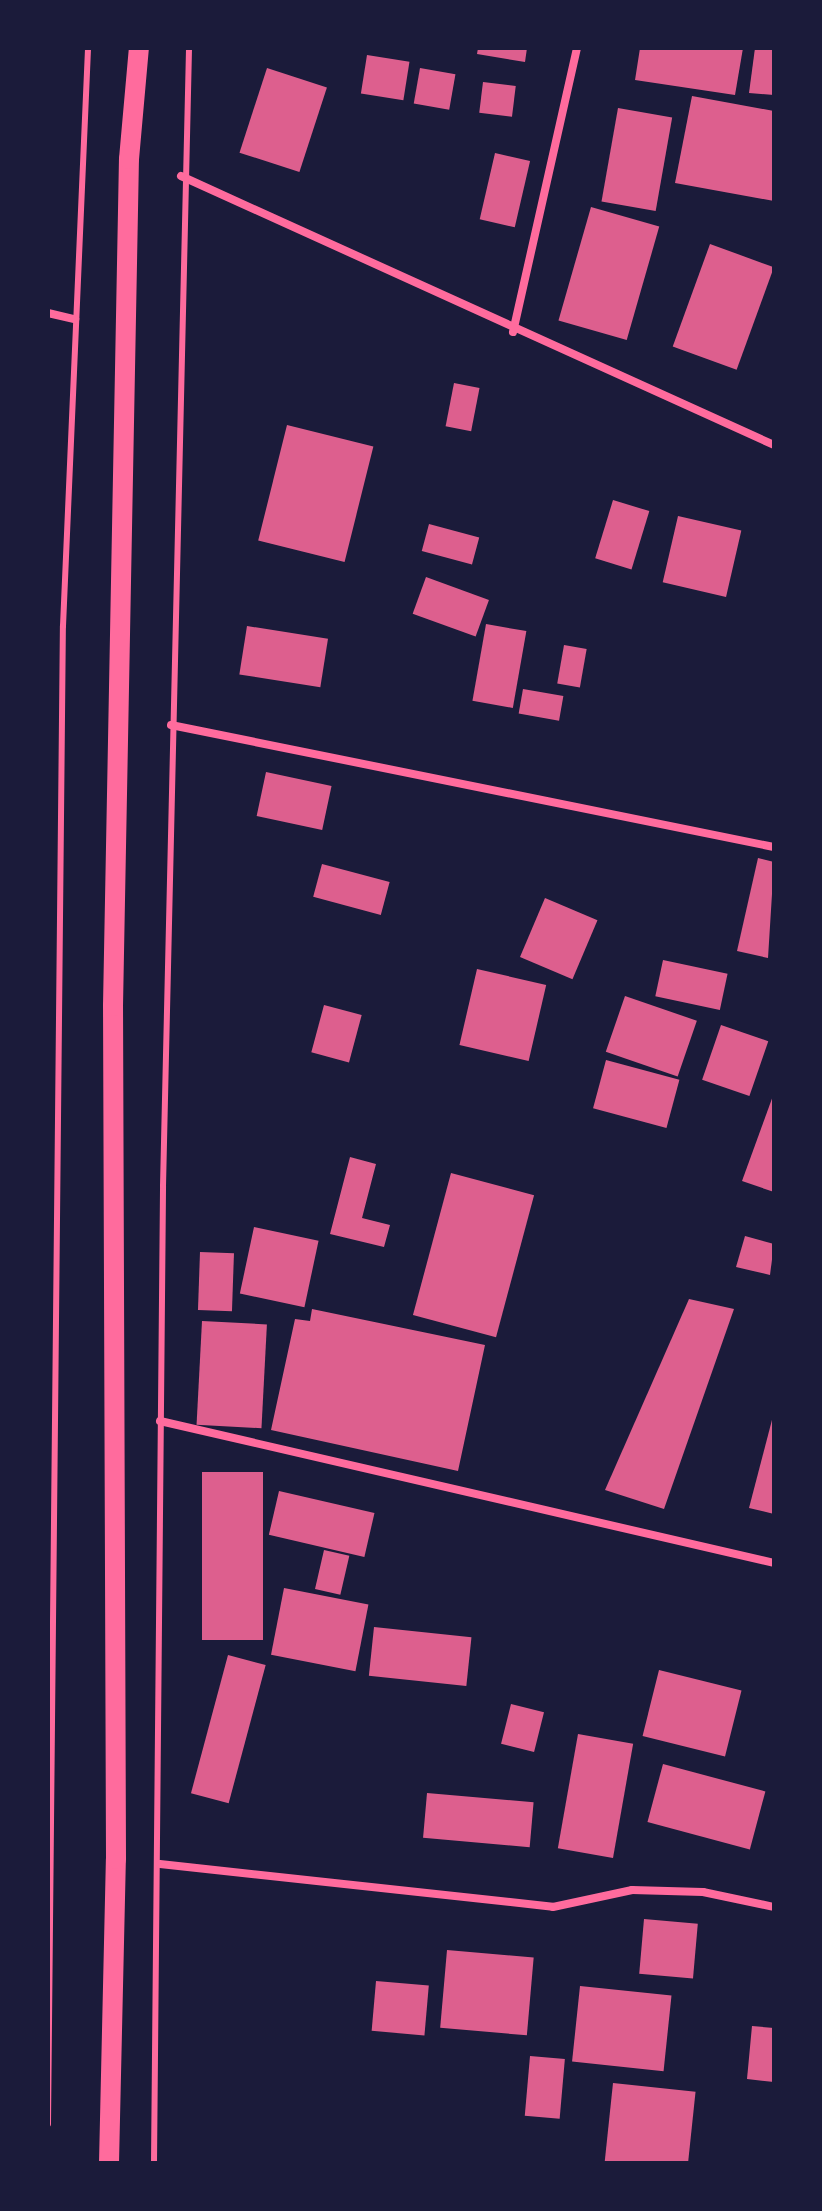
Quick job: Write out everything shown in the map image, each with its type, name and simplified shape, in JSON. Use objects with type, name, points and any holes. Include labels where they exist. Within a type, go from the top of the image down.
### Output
[{"type":"main road","points":[[109,2163],[116,1859],[113,1006],[129,159],[139,48]]},
{"type":"street","points":[[513,332],[577,48]]},
{"type":"street","points":[[181,176],[513,332],[774,445]]},
{"type":"street","points":[[48,313],[75,319]]},
{"type":"street","points":[[171,725],[774,847]]},
{"type":"street","points":[[160,1421],[774,1563]]},
{"type":"street","points":[[160,1864],[553,1907],[632,1890],[703,1892],[774,1907]]},
{"type":"lane","points":[[48,2124],[63,626],[88,48]]},
{"type":"lane","points":[[154,2163],[160,1864],[160,1421],[171,725],[181,176],[189,48]]},
{"type":"building","points":[[478,48],[527,48],[525,62],[477,54]]},
{"type":"building","points":[[640,48],[743,48],[735,95],[635,80]]},
{"type":"building","points":[[755,48],[774,48],[774,95],[749,93]]},
{"type":"building","points":[[367,55],[409,62],[403,100],[361,94]]},
{"type":"building","points":[[267,68],[327,87],[299,172],[239,153]]},
{"type":"building","points":[[420,68],[455,74],[449,110],[414,103]]},
{"type":"building","points":[[483,82],[516,86],[512,117],[479,113]]},
{"type":"building","points":[[692,96],[774,111],[774,201],[675,183]]},
{"type":"building","points":[[618,108],[672,118],[656,211],[602,202]]},
{"type":"building","points":[[495,153],[530,161],[515,227],[480,219]]},
{"type":"building","points":[[591,207],[659,227],[627,340],[558,320]]},
{"type":"building","points":[[710,244],[774,267],[737,370],[673,346]]},
{"type":"building","points":[[454,383],[480,388],[471,431],[446,426]]},
{"type":"building","points":[[287,425],[373,447],[345,562],[258,540]]},
{"type":"building","points":[[613,500],[649,511],[632,569],[595,558]]},
{"type":"building","points":[[678,516],[741,531],[726,597],[663,582]]},
{"type":"building","points":[[429,524],[479,537],[472,565],[422,551]]},
{"type":"building","points":[[426,577],[489,600],[476,637],[413,614]]},
{"type":"building","points":[[486,624],[526,631],[513,708],[472,701]]},
{"type":"building","points":[[247,626],[328,639],[320,687],[239,674]]},
{"type":"building","points":[[564,645],[587,649],[580,687],[557,683]]},
{"type":"building","points":[[523,689],[563,696],[559,721],[519,714]]},
{"type":"building","points":[[266,772],[332,786],[322,830],[257,816]]},
{"type":"building","points":[[758,858],[774,862],[768,958],[737,951]]},
{"type":"building","points":[[322,864],[390,882],[381,915],[313,897]]},
{"type":"building","points":[[545,898],[597,920],[572,979],[520,957]]},
{"type":"building","points":[[663,960],[728,974],[720,1010],[655,996]]},
{"type":"building","points":[[477,969],[546,985],[529,1061],[459,1045]]},
{"type":"building","points":[[625,996],[697,1021],[678,1077],[606,1052]]},
{"type":"building","points":[[324,1005],[362,1015],[349,1062],[311,1052]]},
{"type":"building","points":[[721,1025],[768,1041],[749,1096],[702,1080]]},
{"type":"building","points":[[606,1060],[679,1080],[666,1128],[593,1108]]},
{"type":"building","points":[[774,1093],[774,1192],[742,1181]]},
{"type":"building","points":[[350,1157],[376,1164],[362,1218],[390,1225],[384,1247],[330,1234]]},
{"type":"building","points":[[451,1173],[534,1195],[496,1337],[413,1315]]},
{"type":"building","points":[[254,1227],[319,1241],[304,1307],[240,1294]]},
{"type":"building","points":[[745,1236],[774,1244],[770,1275],[736,1267]]},
{"type":"building","points":[[200,1252],[234,1253],[232,1311],[198,1310]]},
{"type":"building","points":[[689,1299],[734,1309],[664,1509],[605,1490]]},
{"type":"building","points":[[312,1309],[485,1345],[458,1471],[271,1430],[295,1319],[310,1321]]},
{"type":"building","points":[[202,1321],[267,1324],[261,1428],[197,1425]]},
{"type":"building","points":[[774,1416],[774,1514],[749,1508]]},
{"type":"building","points":[[202,1472],[263,1472],[263,1640],[202,1640]]},
{"type":"building","points":[[279,1491],[374,1513],[364,1557],[269,1535]]},
{"type":"building","points":[[324,1550],[349,1556],[340,1595],[315,1589]]},
{"type":"building","points":[[284,1588],[368,1604],[355,1671],[271,1655]]},
{"type":"building","points":[[374,1627],[471,1637],[466,1686],[369,1676]]},
{"type":"building","points":[[228,1655],[266,1665],[229,1803],[191,1793]]},
{"type":"building","points":[[659,1670],[741,1691],[725,1757],[643,1736]]},
{"type":"building","points":[[511,1704],[544,1712],[534,1752],[501,1744]]},
{"type":"building","points":[[578,1734],[633,1744],[613,1858],[558,1848]]},
{"type":"building","points":[[663,1764],[765,1791],[750,1849],[647,1822]]},
{"type":"building","points":[[427,1793],[534,1802],[530,1847],[423,1838]]},
{"type":"building","points":[[644,1919],[698,1924],[693,1978],[639,1974]]},
{"type":"building","points":[[447,1950],[534,1958],[527,2035],[440,2028]]},
{"type":"building","points":[[376,1981],[429,1986],[424,2035],[372,2031]]},
{"type":"building","points":[[580,1986],[671,1996],[664,2071],[572,2062]]},
{"type":"building","points":[[752,2026],[774,2028],[774,2082],[747,2079]]},
{"type":"building","points":[[530,2056],[565,2059],[560,2119],[525,2116]]},
{"type":"building","points":[[613,2083],[696,2092],[688,2163],[605,2163]]}]
